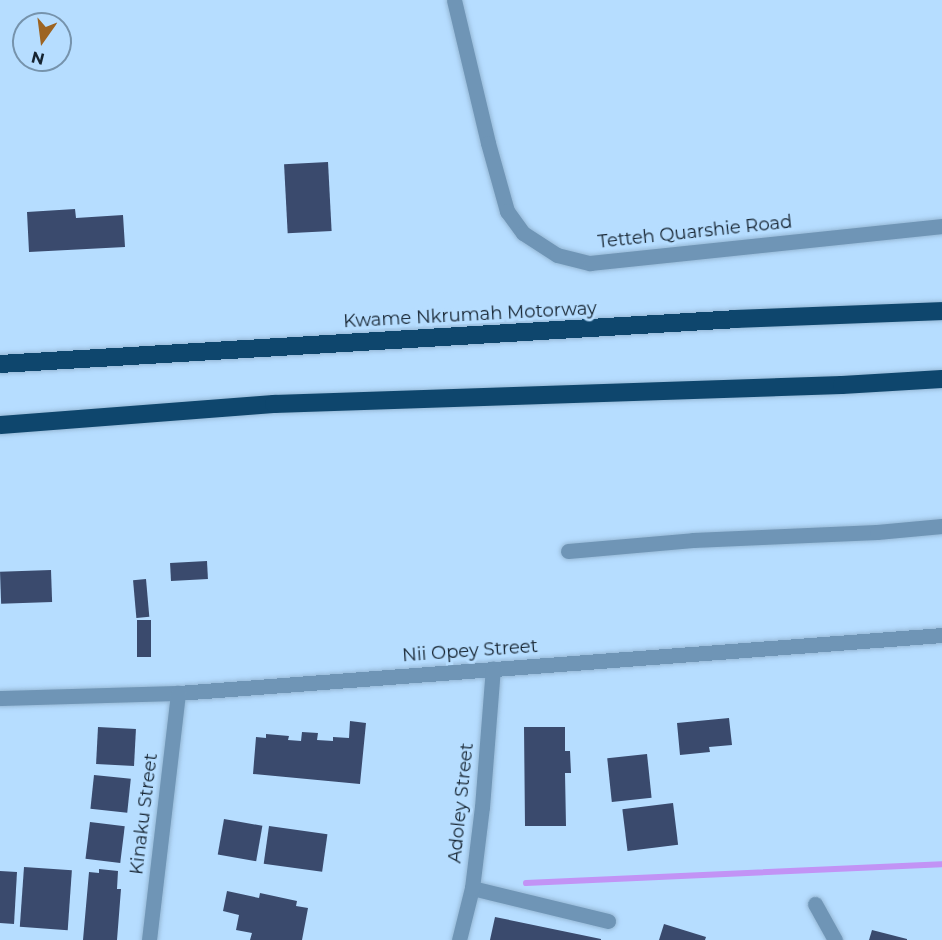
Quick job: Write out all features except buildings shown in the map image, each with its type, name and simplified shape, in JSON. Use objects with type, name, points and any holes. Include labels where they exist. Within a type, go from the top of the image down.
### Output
[{"type":"highway","name":"Kwame Nkrumah Motorway","points":[[0,364],[737,319],[942,311]]},
{"type":"highway","points":[[0,424],[274,404],[842,385],[942,379]]},
{"type":"street","name":"Tetteh Quarshie Road","points":[[453,0],[507,211],[523,233],[556,255],[590,263],[942,226]]},
{"type":"street","points":[[568,550],[693,540],[942,526]]},
{"type":"street","name":"Nii Opey Street","points":[[0,698],[178,693],[942,636]]},
{"type":"street","name":"Adoley Street","points":[[459,940],[472,888],[482,807],[493,668]]},
{"type":"street","name":"Kinaku Street","points":[[149,940],[178,693]]},
{"type":"street","points":[[472,888],[608,921]]},
{"type":"street","points":[[815,904],[835,940]]},
{"type":"waterway","points":[[526,883],[942,864]]}]
